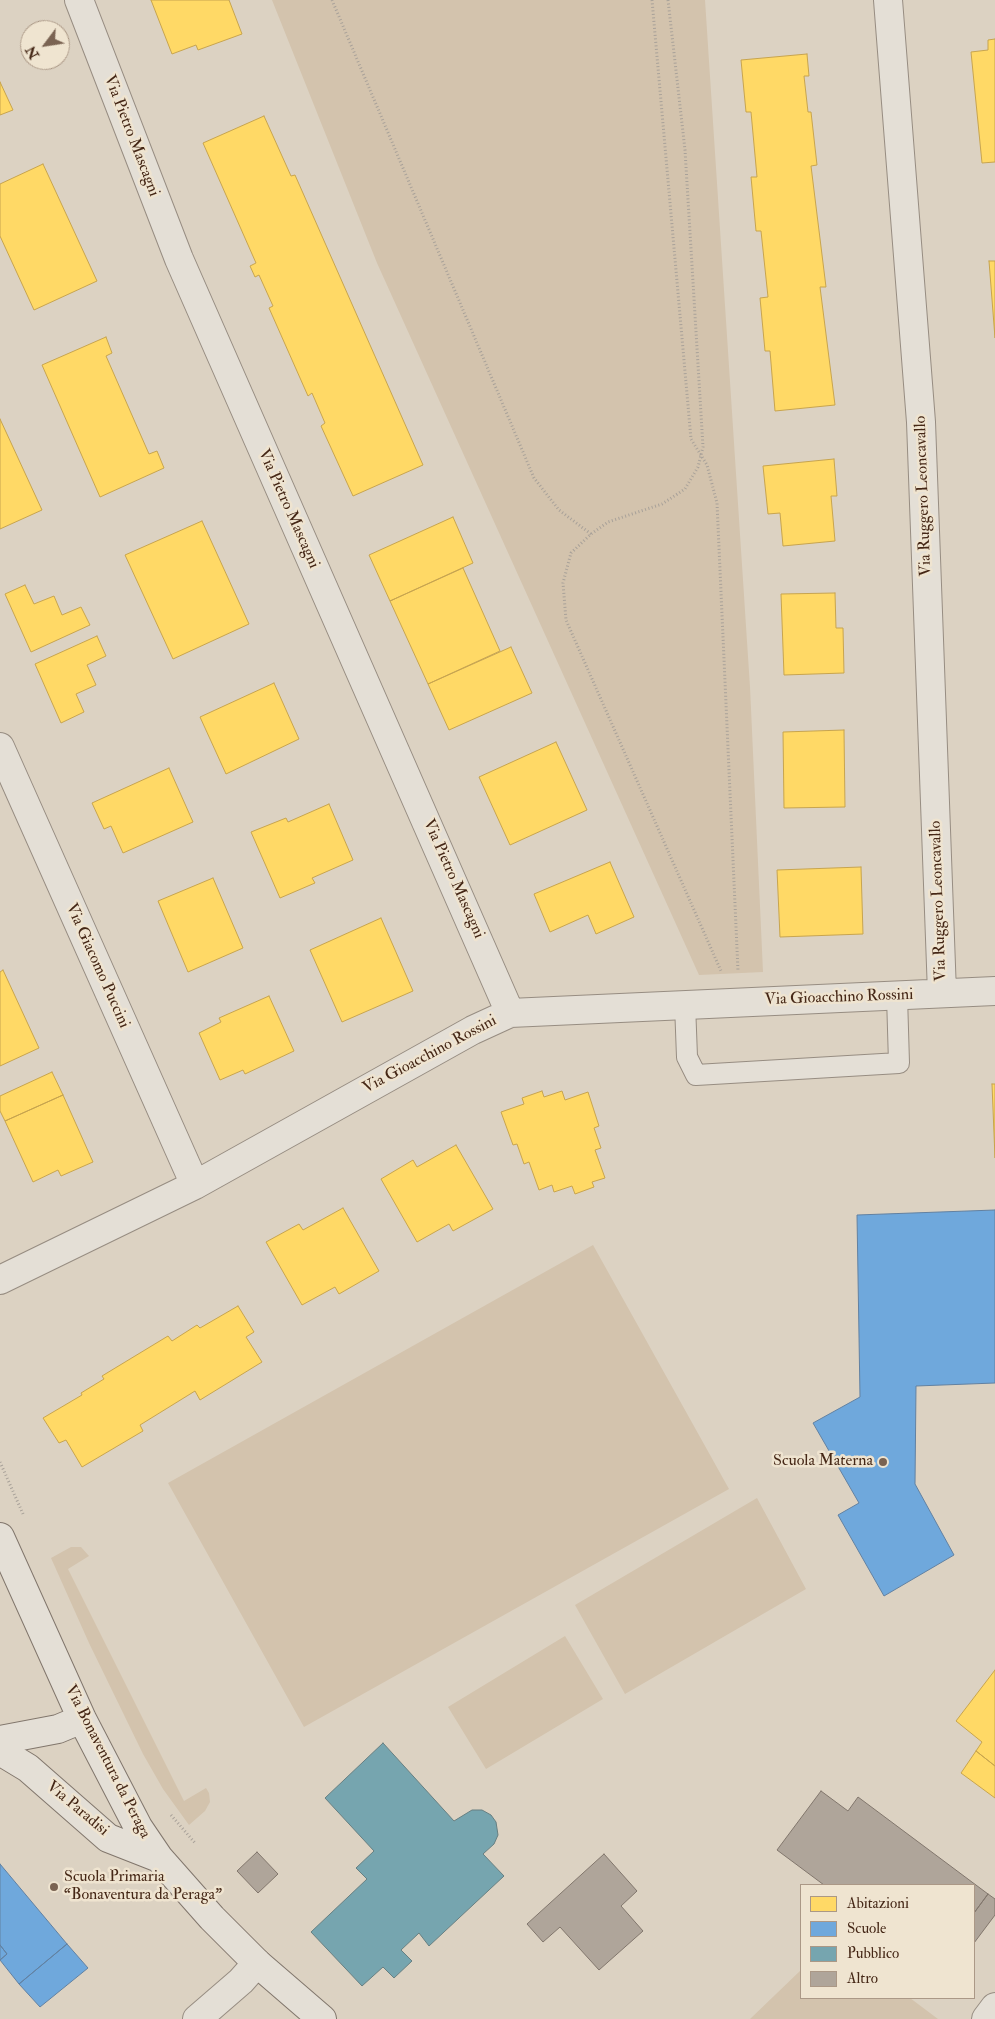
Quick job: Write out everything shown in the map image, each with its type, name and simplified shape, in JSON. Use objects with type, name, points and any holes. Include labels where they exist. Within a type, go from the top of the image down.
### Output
[{"type":"street","name":"Via Pietro Mascagni","points":[[79,0],[179,259],[510,1013]]},
{"type":"street","name":"Via Ruggero Leoncavallo","points":[[888,0],[921,422],[942,993]]},
{"type":"street","name":"Via Giacomo Puccini","points":[[0,747],[194,1185]]},
{"type":"street","name":"Via Gioacchino Rossini","points":[[0,1280],[194,1185],[473,1030],[510,1013],[995,991]]},
{"type":"street","name":"Via Bonaventura da Peraga","points":[[0,1536],[82,1718],[138,1827],[160,1858],[257,1963],[322,2019]]},
{"type":"street","points":[[0,1740],[58,1729],[82,1718]]},
{"type":"street","name":"Via Paradisi","points":[[0,1751],[28,1768],[108,1838],[160,1858]]},
{"type":"street","points":[[197,2019],[241,1981],[257,1963]]},
{"type":"street","points":[[986,2019],[995,2007]]},
{"type":"lane","points":[[685,1004],[687,1057],[696,1075],[899,1063],[898,996]]},
{"type":"path","points":[[332,0],[534,478],[559,510],[591,534]]},
{"type":"path","points":[[652,0],[691,440],[708,465],[717,503],[739,979]]},
{"type":"path","points":[[668,0],[685,150],[703,447],[698,467],[684,489],[662,504],[608,522],[591,534],[571,553],[563,583],[566,620],[722,974]]},
{"type":"path","points":[[0,1462],[27,1523]]},
{"type":"shaded area","points":[[272,0],[705,0],[750,687],[763,972],[699,975],[377,263]]},
{"type":"shaded area","points":[[593,1245],[729,1489],[304,1727],[168,1483]]},
{"type":"shaded area","points":[[757,1498],[806,1589],[625,1694],[575,1605]]},
{"type":"shaded area","points":[[71,1547],[81,1547],[89,1556],[68,1569],[184,1801],[206,1788],[209,1793],[210,1802],[205,1811],[189,1825],[163,1789],[143,1754],[89,1643],[51,1558]]},
{"type":"shaded area","points":[[565,1636],[603,1699],[486,1769],[448,1707]]},
{"type":"shaded area","points":[[800,1971],[800,1999],[911,1999],[938,2019],[750,2019]]},
{"type":"building: Abitazioni","points":[[151,0],[229,0],[242,34],[198,50],[196,45],[172,54]]},
{"type":"building: Abitazioni","points":[[995,39],[995,162],[982,163],[971,52],[988,50],[988,40]]},
{"type":"building: Abitazioni","points":[[807,54],[809,76],[804,76],[808,112],[811,112],[817,165],[811,166],[826,287],[820,287],[835,405],[775,411],[770,351],[765,351],[760,298],[768,297],[761,231],[756,231],[751,177],[757,177],[751,112],[746,112],[741,60]]},
{"type":"building: Abitazioni","points":[[0,82],[13,110],[0,115]]},
{"type":"building: Abitazioni","points":[[264,116],[291,176],[295,175],[423,465],[353,496],[321,426],[325,423],[312,393],[308,396],[269,308],[273,306],[259,275],[255,277],[250,266],[256,263],[203,143]]},
{"type":"building: Abitazioni","points":[[43,164],[97,281],[34,310],[0,236],[0,184]]},
{"type":"building: Abitazioni","points":[[989,261],[995,261],[995,338]]},
{"type":"building: Abitazioni","points":[[106,337],[112,353],[106,356],[149,454],[157,451],[164,468],[100,497],[42,365]]},
{"type":"building: Abitazioni","points":[[0,419],[42,510],[0,529]]},
{"type":"building: Abitazioni","points":[[834,459],[837,496],[831,496],[835,541],[783,546],[780,513],[768,514],[763,466]]},
{"type":"building: Abitazioni","points":[[453,517],[473,563],[390,601],[369,555]]},
{"type":"building: Abitazioni","points":[[202,521],[249,624],[173,659],[125,555]]},
{"type":"building: Abitazioni","points":[[463,568],[500,651],[428,684],[390,601]]},
{"type":"building: Abitazioni","points":[[25,585],[34,604],[54,596],[62,615],[81,607],[90,625],[31,652],[5,594]]},
{"type":"building: Abitazioni","points":[[835,593],[836,628],[843,628],[844,673],[784,675],[781,594]]},
{"type":"building: Abitazioni","points":[[97,636],[106,656],[87,665],[96,685],[76,694],[84,712],[61,723],[35,664]]},
{"type":"building: Abitazioni","points":[[511,647],[532,693],[449,730],[428,684]]},
{"type":"building: Abitazioni","points":[[274,683],[299,739],[226,774],[200,717]]},
{"type":"building: Abitazioni","points":[[844,730],[845,807],[784,808],[783,732]]},
{"type":"building: Abitazioni","points":[[556,742],[587,810],[510,845],[479,777]]},
{"type":"building: Abitazioni","points":[[169,768],[193,822],[123,853],[111,826],[104,829],[92,803]]},
{"type":"building: Abitazioni","points":[[329,804],[353,860],[312,878],[315,883],[280,898],[251,832],[286,818],[288,822]]},
{"type":"building: Abitazioni","points":[[610,862],[634,917],[596,934],[588,915],[550,932],[534,894]]},
{"type":"building: Abitazioni","points":[[861,867],[863,934],[780,937],[777,870]]},
{"type":"building: Abitazioni","points":[[213,878],[243,948],[188,972],[158,901]]},
{"type":"building: Abitazioni","points":[[381,918],[413,991],[342,1022],[310,950]]},
{"type":"building: Abitazioni","points":[[3,970],[39,1048],[0,1066],[0,972]]},
{"type":"building: Abitazioni","points":[[269,996],[294,1051],[245,1074],[243,1070],[220,1080],[199,1033],[221,1022],[219,1018]]},
{"type":"building: Abitazioni","points":[[52,1072],[63,1095],[5,1121],[0,1111],[0,1096]]},
{"type":"building: Abitazioni","points":[[992,1084],[995,1084],[995,1158]]},
{"type":"building: Abitazioni","points":[[542,1091],[544,1097],[562,1091],[565,1100],[588,1092],[599,1126],[594,1128],[601,1148],[595,1150],[605,1178],[592,1182],[594,1187],[575,1194],[572,1186],[554,1192],[552,1185],[539,1190],[529,1162],[524,1164],[517,1144],[513,1145],[501,1112],[524,1104],[522,1098]]},
{"type":"building: Abitazioni","points":[[63,1095],[93,1162],[61,1176],[58,1170],[33,1182],[5,1121]]},
{"type":"building: Abitazioni","points":[[456,1145],[493,1209],[453,1231],[449,1224],[417,1242],[381,1179],[413,1160],[417,1167]]},
{"type":"building: Abitazioni","points":[[343,1208],[379,1271],[339,1294],[335,1287],[302,1305],[266,1242],[299,1224],[303,1230]]},
{"type":"building: Abitazioni","points":[[238,1306],[254,1332],[246,1337],[262,1362],[200,1400],[195,1391],[140,1425],[143,1431],[82,1467],[66,1440],[59,1443],[43,1418],[82,1395],[81,1393],[104,1379],[102,1376],[168,1336],[172,1341],[197,1325],[200,1328]]},
{"type":"building: Abitazioni","points":[[995,1670],[995,1766],[976,1751],[982,1742],[956,1721]]},
{"type":"building: Abitazioni","points":[[976,1751],[995,1766],[995,1798],[961,1773]]},
{"type":"building: Scuole","points":[[995,1210],[995,1383],[916,1386],[915,1484],[954,1555],[884,1596],[838,1515],[859,1503],[813,1423],[860,1397],[857,1215]]},
{"type":"building: Scuole","points":[[0,1864],[67,1944],[19,1984],[0,1960],[7,1954],[0,1945]]},
{"type":"building: Scuole","points":[[67,1944],[88,1968],[40,2007],[19,1984]]},
{"type":"building: Scuole","points":[[0,1945],[7,1954],[0,1960]]},
{"type":"building: Pubblico","points":[[383,1743],[454,1821],[472,1810],[482,1810],[491,1815],[496,1822],[498,1835],[494,1844],[483,1854],[504,1876],[429,1946],[419,1933],[401,1950],[412,1961],[394,1978],[383,1967],[362,1986],[311,1932],[367,1879],[356,1868],[374,1851],[325,1798]]},
{"type":"building: Altro","points":[[821,1791],[848,1811],[858,1797],[975,1884],[823,1884],[777,1850]]},
{"type":"building: Altro","points":[[257,1852],[278,1874],[258,1893],[237,1871]]},
{"type":"building: Altro","points":[[604,1854],[637,1891],[621,1906],[643,1931],[599,1970],[560,1927],[543,1942],[527,1924]]},
{"type":"building: Altro","points":[[975,1884],[988,1894],[975,1912]]},
{"type":"building: Altro","points":[[988,1894],[995,1899],[995,1915],[975,1942],[975,1912]]},
{"type":"place","name":"Scuola Materna","points":[[883,1462]]},
{"type":"place","name":"Scuola Primaria “Bonaventura da Peraga”","points":[[54,1887]]}]
